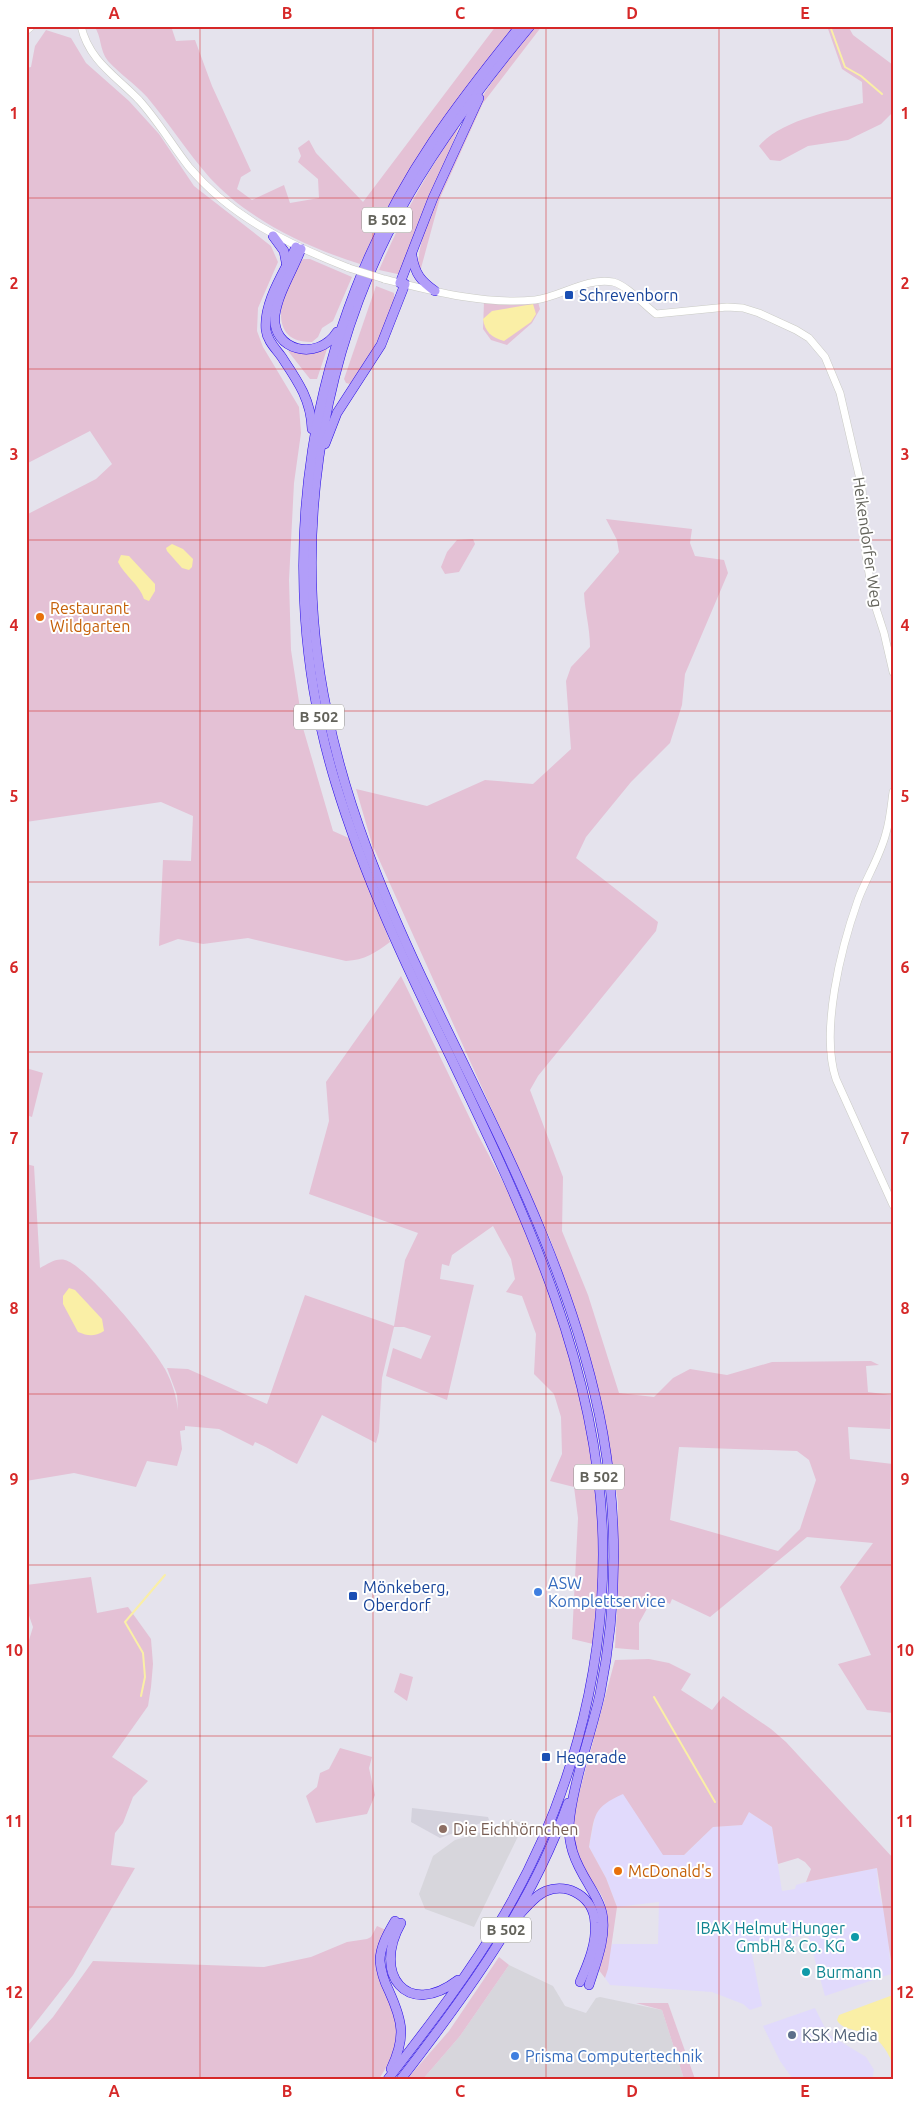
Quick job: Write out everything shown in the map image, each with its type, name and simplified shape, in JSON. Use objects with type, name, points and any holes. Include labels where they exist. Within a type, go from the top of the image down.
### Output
[{"type":"highway","name":"B 502","points":[[401,2079],[465,1994],[511,1923],[554,1839],[581,1765],[600,1694],[611,1608],[612,1506],[602,1431],[580,1341],[545,1242],[504,1148],[419,980],[357,850],[334,777],[318,714],[308,651],[302,569],[305,494],[312,442],[343,323],[374,246],[430,145],[484,70],[520,26]]},
{"type":"highway","name":"B 502","points":[[388,2079],[466,1974],[502,1919],[537,1852],[556,1808],[575,1750],[590,1692],[598,1641],[603,1573],[601,1508],[595,1453],[584,1395],[552,1288],[509,1181],[419,980],[367,849],[345,783],[327,713],[317,651],[312,597],[312,542],[319,458],[334,382],[351,322],[366,283],[397,216],[437,148],[491,73],[530,26]]},
{"type":"highway","name":"B 502","points":[[319,458],[337,413],[381,345],[432,198],[459,137],[491,73]]},
{"type":"highway","points":[[273,236],[284,251],[286,267]]},
{"type":"highway","name":"B 502","points":[[299,248],[279,300],[275,316],[277,329],[286,342],[298,349],[310,351],[332,339],[343,323]]},
{"type":"highway","name":"B 502","points":[[299,248],[286,267],[273,296],[267,315],[266,330],[272,344],[306,394],[311,414],[312,442]]},
{"type":"highway","name":"B 502","points":[[412,254],[414,268],[419,278],[435,291]]},
{"type":"highway","points":[[511,1923],[544,1892],[558,1888],[581,1894],[589,1904],[595,1924],[585,1983],[603,1923],[598,1900],[578,1867],[569,1839],[570,1815],[581,1765]]},
{"type":"highway","points":[[388,2079],[401,2048],[402,2026],[382,1976],[380,1960],[384,1942],[398,1922],[390,1948],[389,1959],[398,1983],[410,1993],[423,1996],[436,1994],[466,1974]]},
{"type":"street","points":[[26,31],[32,26]]},
{"type":"street","name":"Heikendorfer Weg","points":[[81,26],[85,41],[102,66],[140,101],[190,168],[233,209],[273,236],[299,248],[349,268],[384,279],[435,291],[494,300],[545,298],[595,282],[613,282],[656,314],[727,307],[743,308],[766,316],[809,338],[826,357],[840,393],[862,488],[866,556],[874,602],[884,632],[893,672]]},
{"type":"street","points":[[893,792],[886,833],[858,900],[836,981],[830,1035],[831,1058],[836,1079],[893,1205]]},
{"type":"shaded area","points":[[94,26],[171,26],[176,41],[195,40],[212,86],[251,171],[241,177],[237,189],[252,200],[284,185],[290,203],[319,198],[318,179],[298,162],[301,156],[298,148],[309,140],[316,153],[363,202],[496,26],[514,26],[471,82],[430,141],[393,201],[360,264],[319,249],[279,230],[242,207],[225,193],[210,178],[147,97],[108,61]]},
{"type":"shaded area","points":[[542,26],[483,103],[440,198],[420,272],[418,260],[429,217],[450,162],[471,117],[505,64],[535,27]]},
{"type":"shaded area","points":[[827,26],[848,26],[853,35],[893,65],[893,112],[881,124],[848,140],[808,146],[780,161],[770,160],[759,146],[780,129],[822,113],[863,103],[862,82],[842,69]]},
{"type":"shaded area","points":[[46,30],[71,38],[86,63],[129,101],[159,134],[194,186],[271,246],[278,262],[258,308],[257,331],[263,347],[299,407],[301,433],[294,483],[289,580],[291,650],[303,728],[333,831],[351,839],[390,942],[374,953],[364,957],[346,961],[248,938],[203,944],[178,939],[159,946],[163,860],[191,861],[193,816],[161,802],[26,822],[26,515],[96,479],[112,464],[90,431],[26,464],[26,68],[31,67],[35,46]]},
{"type":"shaded area","points":[[460,124],[402,275],[379,270],[396,232],[416,195]]},
{"type":"shaded area","points":[[303,259],[310,259],[352,277],[333,321],[322,328],[318,337],[312,342],[296,340],[287,333],[282,323],[281,310],[284,296],[289,282]]},
{"type":"shaded area","points":[[376,286],[394,293],[394,302],[385,326],[363,365],[350,384],[346,383],[344,379]]},
{"type":"shaded area","points":[[484,302],[538,302],[540,309],[532,323],[507,345],[491,340],[483,329]]},
{"type":"shaded area","points":[[533,304],[536,314],[531,322],[504,341],[492,336],[487,331],[483,319],[492,311]]},
{"type":"shaded area","points":[[327,349],[317,379],[310,379],[288,351],[313,353]]},
{"type":"shaded area","points":[[606,519],[692,529],[690,543],[695,556],[724,560],[728,573],[685,674],[682,705],[670,743],[631,782],[586,837],[576,858],[658,922],[656,931],[538,1076],[530,1090],[563,1177],[562,1231],[588,1295],[619,1393],[654,1397],[673,1378],[690,1369],[727,1375],[772,1362],[871,1361],[879,1365],[866,1366],[868,1392],[891,1395],[890,1429],[848,1427],[850,1459],[893,1464],[893,1713],[867,1710],[838,1664],[871,1655],[840,1587],[873,1543],[807,1537],[710,1617],[672,1599],[670,1604],[654,1596],[639,1623],[639,1650],[615,1648],[618,1588],[618,1502],[604,1417],[579,1321],[549,1236],[372,844],[356,789],[427,806],[485,780],[533,784],[571,749],[566,681],[571,667],[590,647],[584,593],[619,552],[617,540]],"holes":[[[679,1447],[797,1451],[809,1460],[816,1480],[800,1529],[778,1551],[670,1520]]]},
{"type":"shaded area","points":[[473,539],[475,544],[459,572],[445,574],[441,567],[447,552],[457,540]]},
{"type":"shaded area","points":[[172,544],[183,549],[193,559],[192,567],[189,570],[182,568],[167,551],[166,548]]},
{"type":"shaded area","points":[[121,555],[129,556],[155,584],[155,591],[149,601],[144,599],[139,589],[121,567],[118,562]]},
{"type":"shaded area","points":[[401,976],[477,1133],[518,1210],[563,1327],[584,1408],[599,1514],[599,1579],[593,1644],[572,1639],[578,1518],[574,1487],[550,1481],[562,1454],[561,1417],[554,1394],[534,1374],[536,1334],[522,1296],[506,1292],[515,1279],[511,1259],[493,1226],[452,1255],[449,1266],[442,1264],[440,1279],[474,1285],[447,1400],[386,1376],[393,1348],[421,1359],[431,1336],[404,1327],[394,1327],[382,1378],[379,1432],[376,1443],[322,1415],[297,1464],[260,1444],[255,1442],[253,1446],[219,1429],[185,1426],[185,1430],[180,1431],[182,1449],[177,1466],[147,1461],[136,1487],[74,1473],[26,1481],[26,1164],[34,1166],[40,1268],[55,1261],[65,1260],[75,1265],[103,1291],[148,1344],[165,1369],[172,1384],[178,1410],[177,1395],[167,1368],[188,1369],[267,1404],[305,1295],[394,1326],[405,1260],[418,1233],[309,1194],[329,1121],[326,1082]]},
{"type":"shaded area","points":[[26,1068],[43,1073],[32,1117],[26,1115]]},
{"type":"shaded area","points":[[69,1288],[75,1290],[102,1319],[104,1331],[91,1335],[78,1332],[63,1304],[63,1296]]},
{"type":"shaded area","points":[[91,1577],[97,1613],[128,1607],[151,1639],[153,1664],[148,1706],[112,1757],[148,1781],[133,1797],[123,1823],[115,1833],[111,1865],[135,1868],[73,1975],[26,2035],[26,1650],[33,1627],[26,1607],[26,1585]]},
{"type":"shaded area","points":[[649,1659],[669,1663],[691,1674],[681,1690],[712,1710],[723,1696],[771,1729],[786,1742],[893,1858],[893,1974],[877,1868],[806,1882],[811,1869],[798,1858],[778,1864],[772,1827],[749,1812],[742,1825],[713,1827],[684,1855],[663,1855],[623,1794],[600,1808],[592,1827],[589,1847],[606,1878],[617,1907],[605,1978],[598,1969],[606,1931],[606,1908],[602,1896],[578,1859],[574,1841],[573,1816],[615,1660]]},
{"type":"shaded area","points":[[400,1673],[413,1677],[407,1701],[394,1692]]},
{"type":"shaded area","points":[[340,1748],[372,1757],[369,1768],[375,1795],[367,1814],[316,1823],[306,1796],[317,1787],[320,1773],[329,1769]]},
{"type":"shaded area","points":[[623,1793],[684,1855],[713,1827],[741,1825],[749,1812],[772,1827],[782,1891],[795,1889],[796,1885],[806,1882],[877,1868],[878,1887],[887,1925],[891,1974],[825,1996],[808,1935],[750,1944],[762,2006],[750,2010],[743,2004],[712,1992],[610,1985],[605,1978],[612,1944],[658,1944],[659,1902],[617,1907],[606,1878],[589,1847],[595,1816],[603,1803]]},
{"type":"shaded area","name":"Die Eichhörnchen","points":[[412,1808],[488,1817],[489,1820],[440,1838],[411,1822]]},
{"type":"shaded area","points":[[511,1819],[524,1824],[474,1927],[425,1909],[419,1894],[433,1856],[455,1840],[489,1830]]},
{"type":"shaded area","points":[[377,1926],[388,1931],[380,1951],[394,2009],[398,2041],[394,2055],[379,2079],[26,2079],[26,2047],[53,2017],[93,1961],[264,1967],[311,1957],[347,1942],[367,1939],[371,1937]]},
{"type":"shaded area","points":[[499,1957],[509,1965],[460,2036],[423,2079],[407,2079],[449,2031]]},
{"type":"shaded area","points":[[509,1965],[553,1986],[565,2006],[586,2013],[596,1998],[600,1997],[662,2010],[684,2079],[423,2079],[460,2036]]},
{"type":"shaded area","points":[[893,1995],[893,2065],[885,2049],[876,2039],[868,2034],[843,2026],[837,2020],[839,2015]]},
{"type":"shaded area","points":[[636,2003],[668,2003],[695,2079],[684,2079],[662,2010]]},
{"type":"shaded area","points":[[815,2008],[828,2034],[866,2057],[874,2070],[872,2079],[793,2079],[780,2061],[763,2026]]},
{"type":"waterway","points":[[830,26],[845,67],[861,76],[882,94]]},
{"type":"waterway","points":[[141,1696],[145,1677],[143,1653],[125,1622],[165,1575]]},
{"type":"waterway","points":[[654,1697],[715,1802]]},
{"type":"place","name":"Schrevenborn","points":[[569,295]]},
{"type":"place","name":"Restaurant Wildgarten","points":[[40,617]]},
{"type":"place","name":"ASW Komplettservice","points":[[538,1592]]},
{"type":"place","name":"Mönkeberg, Oberdorf","points":[[353,1596]]},
{"type":"place","name":"Hegerade","points":[[546,1757]]},
{"type":"place","name":"Die Eichhörnchen","points":[[443,1829]]},
{"type":"place","name":"McDonald's","points":[[618,1871]]},
{"type":"place","name":"IBAK Helmut Hunger GmbH & Co. KG","points":[[855,1937]]},
{"type":"place","name":"Burmann","points":[[806,1972]]},
{"type":"place","name":"KSK Media","points":[[792,2035]]},
{"type":"place","name":"Prisma Computertechnik","points":[[515,2056]]}]
